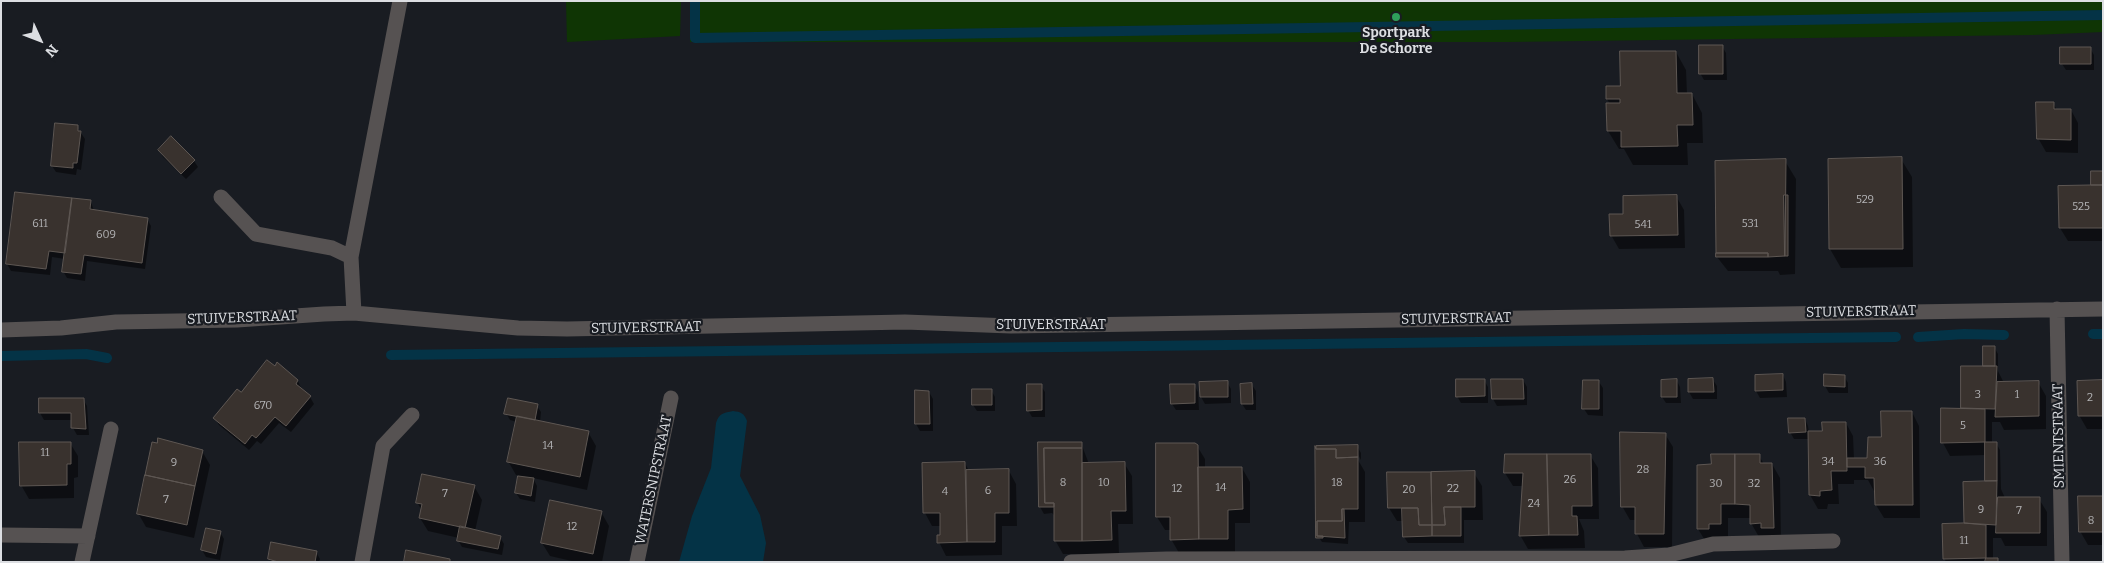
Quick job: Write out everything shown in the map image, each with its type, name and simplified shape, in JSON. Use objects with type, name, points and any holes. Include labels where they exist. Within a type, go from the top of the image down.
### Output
[{"type":"street","points":[[354,313],[351,257],[400,1]]},
{"type":"street","points":[[221,197],[256,234],[332,248],[351,257]]},
{"type":"street","name":"SMIENTSTRAAT","points":[[2057,309],[2062,562]]},
{"type":"street","name":"STUIVERSTRAAT","points":[[1,330],[60,328],[116,322],[237,320],[354,313],[518,328],[567,329],[905,322],[1021,326],[2103,309]]},
{"type":"street","name":"WATERSNIPSTRAAT","points":[[637,562],[671,398]]},
{"type":"street","points":[[362,562],[384,446],[412,415]]},
{"type":"street","points":[[82,562],[110,429]]},
{"type":"street","points":[[1,535],[88,536]]},
{"type":"street","points":[[1071,562],[1166,560],[1625,560],[1669,555],[1714,544],[1833,541]]},
{"type":"green space","points":[[566,1],[681,1],[680,36],[567,42]]},
{"type":"green space","name":"Sportpark De Schorre","points":[[690,1],[2103,1],[2103,32],[2033,35],[1509,42],[690,42]]},
{"type":"water","points":[[733,411],[742,413],[747,421],[740,476],[760,515],[766,543],[763,562],[679,562],[692,516],[711,468],[717,420],[720,415]]},
{"type":"building","points":[[1699,45],[1723,45],[1723,74],[1699,74]]},
{"type":"building","points":[[2060,47],[2091,47],[2091,64],[2060,64]]},
{"type":"building","points":[[1620,51],[1676,51],[1677,93],[1692,93],[1693,125],[1677,125],[1678,146],[1621,147],[1621,131],[1607,131],[1606,103],[1620,103],[1620,99],[1606,99],[1606,86],[1620,86]]},
{"type":"building","points":[[2036,102],[2054,102],[2054,109],[2071,109],[2071,140],[2037,139]]},
{"type":"building","points":[[55,123],[78,125],[78,131],[81,131],[77,163],[73,163],[73,168],[51,166]]},
{"type":"building","points":[[171,136],[195,160],[181,174],[158,150]]},
{"type":"building","points":[[1902,157],[1903,249],[1829,249],[1828,159]]},
{"type":"building","points":[[1786,159],[1785,256],[1768,257],[1768,253],[1716,253],[1715,161]]},
{"type":"building","points":[[2091,171],[2103,171],[2103,185],[2091,185]]},
{"type":"building","points":[[2103,185],[2103,228],[2059,228],[2058,186]]},
{"type":"building","points":[[15,192],[72,198],[65,253],[49,251],[46,269],[6,264]]},
{"type":"building","points":[[1677,195],[1678,235],[1610,236],[1609,214],[1623,214],[1623,196]]},
{"type":"building","points":[[1784,195],[1788,195],[1788,256],[1785,256]]},
{"type":"building","points":[[72,198],[91,200],[90,209],[148,218],[142,263],[84,255],[81,274],[62,272]]},
{"type":"building","points":[[1716,253],[1768,253],[1768,257],[1716,257]]},
{"type":"building","points":[[1983,346],[1995,346],[1995,366],[1983,366]]},
{"type":"building","points":[[267,360],[275,366],[277,362],[298,380],[296,384],[311,396],[286,426],[275,417],[256,438],[252,435],[245,444],[213,418],[237,389],[241,392]]},
{"type":"building","points":[[1961,366],[1997,366],[1995,409],[1961,408]]},
{"type":"building","points":[[1783,374],[1783,390],[1755,391],[1755,375]]},
{"type":"building","points":[[1824,374],[1845,375],[1845,387],[1824,386]]},
{"type":"building","points":[[1713,378],[1714,392],[1688,392],[1688,379]]},
{"type":"building","points":[[1456,379],[1485,379],[1485,396],[1456,397]]},
{"type":"building","points":[[1491,379],[1523,379],[1524,399],[1492,399]]},
{"type":"building","points":[[1677,379],[1677,397],[1661,397],[1661,380]]},
{"type":"building","points":[[1583,380],[1599,380],[1599,409],[1582,409]]},
{"type":"building","points":[[2103,380],[2103,416],[2078,416],[2077,381]]},
{"type":"building","points":[[1228,381],[1228,397],[1200,397],[1199,382]]},
{"type":"building","points":[[2039,381],[2039,416],[1995,417],[1997,382]]},
{"type":"building","points":[[1252,383],[1253,404],[1241,404],[1240,384]]},
{"type":"building","points":[[1027,384],[1042,384],[1042,410],[1027,411]]},
{"type":"building","points":[[1170,384],[1195,384],[1195,403],[1171,404]]},
{"type":"building","points":[[972,389],[992,389],[992,405],[972,405]]},
{"type":"building","points":[[915,390],[929,391],[930,424],[915,424]]},
{"type":"building","points":[[39,398],[84,398],[86,429],[71,428],[71,413],[39,413]]},
{"type":"building","points":[[508,398],[538,404],[535,420],[504,414]]},
{"type":"building","points":[[1941,408],[1985,409],[1985,442],[1941,443]]},
{"type":"building","points":[[1881,411],[1912,411],[1913,505],[1875,505],[1874,478],[1865,478],[1865,467],[1847,467],[1847,458],[1867,458],[1868,437],[1881,437]]},
{"type":"building","points":[[517,416],[589,431],[580,477],[507,462]]},
{"type":"building","points":[[1788,418],[1805,418],[1806,432],[1789,433]]},
{"type":"building","points":[[1822,422],[1846,422],[1847,471],[1831,471],[1832,490],[1820,491],[1820,496],[1809,495],[1808,431],[1822,431]]},
{"type":"building","points":[[1620,432],[1666,433],[1664,534],[1635,534],[1635,507],[1621,507]]},
{"type":"building","points":[[158,438],[203,450],[195,486],[145,475],[152,442],[157,443]]},
{"type":"building","points":[[19,442],[71,442],[71,464],[67,464],[67,485],[20,486]]},
{"type":"building","points":[[1038,442],[1082,442],[1082,448],[1044,448],[1045,503],[1054,503],[1054,507],[1039,507]]},
{"type":"building","points":[[1985,442],[1997,442],[1997,481],[1985,481]]},
{"type":"building","points":[[1156,443],[1195,443],[1198,445],[1199,539],[1170,540],[1170,517],[1156,517]]},
{"type":"building","points":[[1358,445],[1358,457],[1336,458],[1336,449],[1316,449],[1316,446]]},
{"type":"building","points":[[1315,446],[1316,449],[1336,449],[1336,458],[1358,457],[1358,509],[1342,509],[1342,521],[1317,521],[1317,536],[1323,536],[1323,538],[1316,538]]},
{"type":"building","points":[[1044,448],[1082,448],[1082,541],[1054,541],[1054,503],[1045,503]]},
{"type":"building","points":[[1505,454],[1547,454],[1549,535],[1519,536],[1523,473],[1504,473]]},
{"type":"building","points":[[1547,454],[1591,454],[1592,506],[1572,506],[1572,516],[1577,516],[1578,535],[1549,535]]},
{"type":"building","points":[[1711,454],[1735,454],[1735,504],[1721,504],[1721,524],[1709,524],[1709,529],[1697,529],[1697,465],[1711,464]]},
{"type":"building","points":[[1735,454],[1760,454],[1760,463],[1772,463],[1774,528],[1761,528],[1761,523],[1750,524],[1750,505],[1735,504]]},
{"type":"building","points":[[965,462],[967,542],[937,543],[937,535],[940,535],[940,513],[923,513],[922,463]]},
{"type":"building","points":[[1125,462],[1126,511],[1111,511],[1112,540],[1082,541],[1082,463]]},
{"type":"building","points":[[1198,467],[1242,467],[1243,509],[1228,510],[1228,539],[1199,539]]},
{"type":"building","points":[[1009,469],[1009,513],[995,513],[995,542],[967,542],[966,470]]},
{"type":"building","points":[[1475,471],[1475,507],[1444,507],[1445,525],[1432,525],[1431,472]]},
{"type":"building","points":[[1387,472],[1431,472],[1432,525],[1419,525],[1418,508],[1388,508]]},
{"type":"building","points":[[422,474],[475,485],[465,528],[419,518],[422,504],[416,503]]},
{"type":"building","points":[[145,475],[195,486],[187,525],[137,514]]},
{"type":"building","points":[[518,476],[534,478],[531,496],[515,493]]},
{"type":"building","points":[[1997,481],[1996,525],[1964,523],[1963,482]]},
{"type":"building","points":[[2078,496],[2103,496],[2103,532],[2079,532]]},
{"type":"building","points":[[1998,497],[2040,497],[2040,533],[1996,533]]},
{"type":"building","points":[[550,500],[602,511],[593,554],[541,543]]},
{"type":"building","points":[[1444,507],[1461,507],[1461,536],[1432,536],[1432,525],[1445,525]]},
{"type":"building","points":[[1402,508],[1418,508],[1419,525],[1432,525],[1432,536],[1403,537]]},
{"type":"building","points":[[1342,509],[1344,509],[1345,538],[1317,536],[1317,521],[1342,521]]},
{"type":"building","points":[[1942,524],[1986,525],[1986,558],[1943,559]]},
{"type":"building","points":[[460,526],[501,536],[498,549],[457,541]]},
{"type":"building","points":[[206,528],[221,531],[216,554],[201,550]]},
{"type":"building","points":[[271,542],[317,551],[315,562],[278,562],[268,559]]},
{"type":"building","points":[[406,550],[450,559],[450,562],[404,562]]},
{"type":"building","points":[[1986,558],[1998,558],[1998,562],[1985,562]]},
{"type":"waterway","points":[[695,1],[695,38],[2103,15]]},
{"type":"waterway","points":[[1918,337],[1964,334],[2004,335]]},
{"type":"waterway","points":[[2093,334],[2103,334]]},
{"type":"waterway","points":[[391,355],[1896,337]]},
{"type":"waterway","points":[[1,356],[86,354],[107,358]]},
{"type":"place","name":"Sportpark De Schorre","points":[[1396,17]]}]
